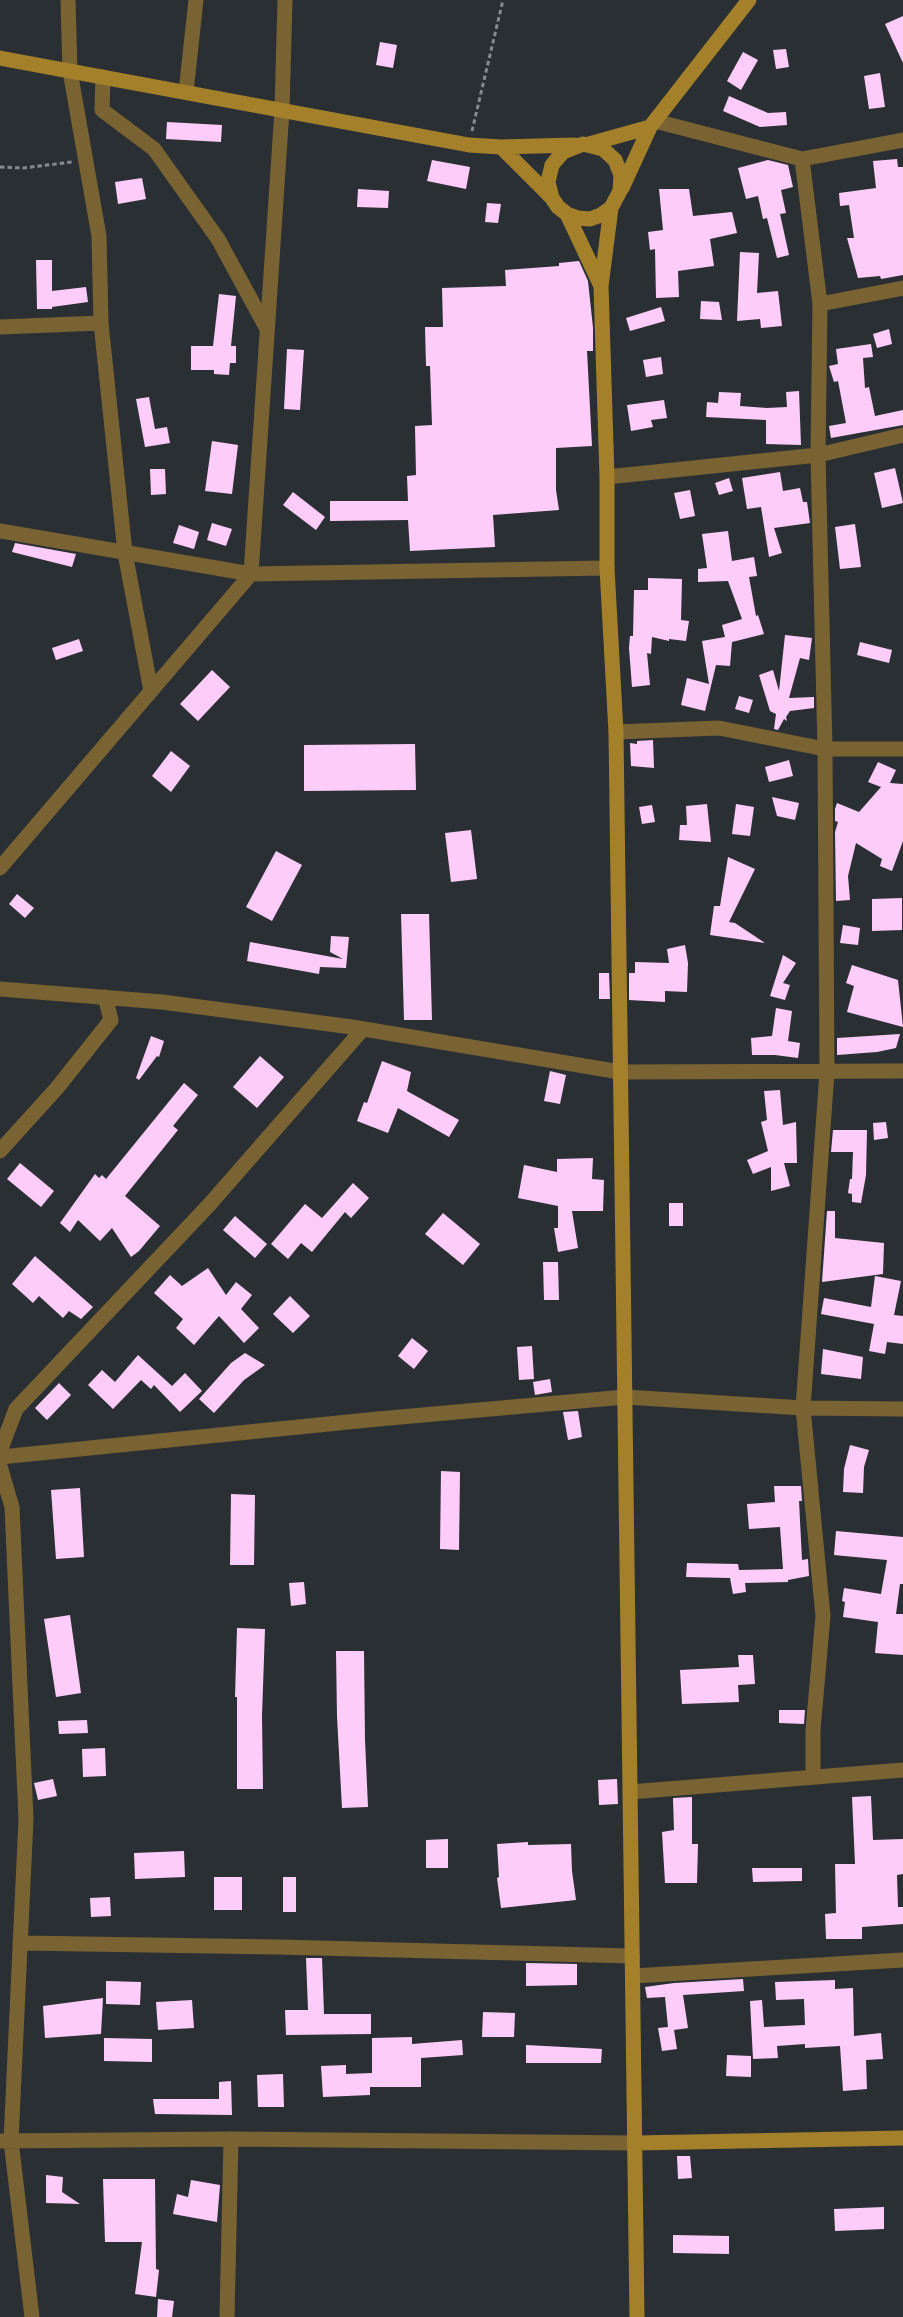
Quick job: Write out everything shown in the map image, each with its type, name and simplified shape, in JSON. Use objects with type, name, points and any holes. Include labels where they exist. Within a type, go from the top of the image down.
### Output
[{"type":"main road","points":[[501,147],[567,214],[590,219],[601,215],[610,208],[620,191],[652,124],[749,0]]},
{"type":"main road","points":[[0,58],[469,145],[501,147],[583,145],[603,149],[615,160],[621,175],[620,191]]},
{"type":"main road","points":[[552,198],[548,182],[552,165],[563,152],[652,124]]},
{"type":"main road","points":[[610,208],[601,286],[607,477],[607,568],[616,732],[637,2317]]},
{"type":"main road","points":[[567,214],[578,242],[601,286]]},
{"type":"main road","points":[[635,2143],[903,2138]]},
{"type":"street","points":[[68,0],[70,71],[99,237],[101,323],[125,553],[151,691]]},
{"type":"street","points":[[186,92],[196,0]]},
{"type":"street","points":[[0,868],[251,574],[282,110],[285,0]]},
{"type":"street","points":[[103,77],[102,110],[154,148],[218,239],[267,329]]},
{"type":"street","points":[[652,124],[802,159],[903,140]]},
{"type":"street","points":[[802,159],[820,304],[819,454],[825,749],[826,1072],[803,1408],[823,1616],[813,1730],[813,1776]]},
{"type":"street","points":[[820,304],[903,288]]},
{"type":"street","points":[[0,327],[101,323]]},
{"type":"street","points":[[607,477],[819,454],[903,435]]},
{"type":"street","points":[[0,531],[251,574],[607,568]]},
{"type":"street","points":[[616,732],[719,728],[825,749],[903,749]]},
{"type":"street","points":[[0,988],[162,1002],[363,1029],[620,1072],[903,1071]]},
{"type":"street","points":[[0,1151],[57,1088],[111,1020],[105,997]]},
{"type":"street","points":[[0,1451],[16,1409],[209,1205],[363,1029]]},
{"type":"street","points":[[0,1457],[625,1397],[803,1408],[903,1409]]},
{"type":"street","points":[[0,1466],[12,1507],[26,1820],[6,2141],[32,2317]]},
{"type":"street","points":[[630,1792],[903,1770]]},
{"type":"street","points":[[20,1943],[632,1956]]},
{"type":"street","points":[[633,1976],[903,1960]]},
{"type":"street","points":[[6,2141],[231,2139],[635,2143]]},
{"type":"street","points":[[227,2317],[231,2139]]},
{"type":"path","points":[[469,145],[503,0]]},
{"type":"path","points":[[0,167],[23,168],[86,161]]},
{"type":"building","points":[[903,16],[903,63],[885,24]]},
{"type":"building","points":[[380,42],[397,45],[393,68],[376,65]]},
{"type":"building","points":[[786,49],[789,67],[776,69],[773,50]]},
{"type":"building","points":[[743,52],[758,60],[741,90],[727,81]]},
{"type":"building","points":[[880,73],[885,107],[869,109],[864,76]]},
{"type":"building","points":[[729,96],[768,113],[786,112],[787,125],[760,127],[723,111]]},
{"type":"building","points":[[167,122],[222,125],[221,142],[166,139]]},
{"type":"building","points":[[897,159],[898,167],[903,167],[903,275],[881,279],[880,276],[858,278],[847,238],[854,238],[849,205],[840,206],[839,193],[876,188],[873,161]]},
{"type":"building","points":[[432,160],[470,167],[466,189],[427,181]]},
{"type":"building","points":[[768,160],[788,165],[793,187],[781,190],[786,213],[780,214],[789,255],[777,258],[767,218],[763,219],[758,196],[746,199],[738,168]]},
{"type":"building","points":[[142,178],[146,199],[118,204],[115,182]]},
{"type":"building","points":[[358,189],[389,191],[388,208],[357,207]]},
{"type":"building","points":[[659,189],[689,189],[693,216],[732,212],[737,233],[710,239],[714,266],[678,271],[679,297],[656,298],[655,249],[650,250],[648,232],[663,230]]},
{"type":"building","points":[[487,203],[501,204],[498,223],[485,222]]},
{"type":"building","points":[[740,252],[759,253],[757,293],[778,291],[782,326],[761,328],[760,319],[737,321]]},
{"type":"building","points":[[36,260],[52,260],[52,291],[86,287],[88,302],[52,307],[52,309],[37,309]]},
{"type":"building","points":[[579,261],[588,281],[593,328],[593,351],[587,351],[592,446],[556,448],[556,490],[559,510],[493,515],[495,547],[410,551],[408,520],[330,521],[330,501],[408,501],[407,476],[416,475],[415,426],[432,425],[430,366],[426,366],[425,327],[443,327],[442,288],[506,286],[505,270],[559,266],[559,263]]},
{"type":"building","points":[[219,294],[236,296],[231,346],[236,346],[236,363],[230,363],[229,375],[214,374],[214,370],[191,370],[191,346],[213,346]]},
{"type":"building","points":[[701,301],[719,302],[722,320],[700,319]]},
{"type":"building","points":[[661,307],[665,321],[630,331],[626,318]]},
{"type":"building","points":[[889,329],[892,344],[877,348],[873,334]]},
{"type":"building","points":[[871,344],[873,357],[863,358],[865,388],[869,387],[875,416],[903,410],[903,425],[831,438],[829,426],[846,423],[838,381],[834,382],[829,366],[838,364],[836,349]]},
{"type":"building","points":[[287,349],[304,350],[300,410],[284,409]]},
{"type":"building","points":[[661,357],[663,374],[646,377],[643,360]]},
{"type":"building","points":[[799,391],[801,445],[766,444],[766,420],[706,417],[707,402],[718,403],[719,392],[741,393],[740,406],[767,408],[787,407],[786,392]]},
{"type":"building","points":[[149,397],[155,429],[167,427],[170,443],[145,447],[136,399]]},
{"type":"building","points":[[664,400],[667,418],[651,420],[653,427],[631,431],[627,405]]},
{"type":"building","points":[[212,441],[238,445],[232,494],[205,491]]},
{"type":"building","points":[[895,468],[903,503],[882,508],[874,473]]},
{"type":"building","points":[[150,469],[165,469],[166,494],[151,495]]},
{"type":"building","points":[[780,472],[783,491],[800,488],[803,502],[807,502],[810,523],[774,528],[782,553],[769,557],[761,507],[747,509],[742,478]]},
{"type":"building","points":[[729,478],[733,491],[719,495],[715,483]]},
{"type":"building","points":[[690,490],[695,516],[680,519],[674,493]]},
{"type":"building","points":[[293,492],[325,517],[316,530],[283,505]]},
{"type":"building","points":[[212,523],[232,529],[226,546],[207,540]]},
{"type":"building","points":[[855,524],[861,567],[840,569],[835,527]]},
{"type":"building","points":[[179,525],[199,532],[194,549],[173,543]]},
{"type":"building","points":[[728,531],[732,561],[754,557],[757,576],[749,577],[756,616],[758,615],[764,634],[732,642],[730,666],[716,665],[705,711],[681,705],[687,678],[709,684],[702,641],[725,637],[722,625],[742,619],[728,581],[698,582],[698,569],[707,568],[702,534]]},
{"type":"building","points":[[15,543],[76,554],[72,567],[12,552]]},
{"type":"building","points":[[648,578],[682,579],[681,620],[689,621],[686,641],[669,639],[669,641],[652,637],[651,654],[647,653],[650,685],[632,687],[629,648],[630,636],[633,636],[634,590],[648,590]]},
{"type":"building","points":[[785,635],[812,638],[809,660],[800,658],[789,698],[814,697],[814,708],[790,711],[786,717],[787,721],[784,719],[778,730],[774,729],[776,714],[770,711],[759,675],[773,670],[779,691]]},
{"type":"building","points":[[79,639],[83,651],[56,660],[52,648]]},
{"type":"building","points":[[860,642],[892,650],[889,663],[857,655]]},
{"type":"building","points":[[212,670],[230,687],[198,721],[180,704]]},
{"type":"building","points":[[739,696],[753,700],[749,713],[735,709]]},
{"type":"building","points":[[653,740],[654,768],[631,766],[630,743],[637,744],[637,741]]},
{"type":"building","points":[[415,744],[416,790],[304,791],[304,745]]},
{"type":"building","points":[[171,751],[190,766],[171,792],[152,776]]},
{"type":"building","points":[[789,760],[793,776],[769,782],[765,767]]},
{"type":"building","points":[[878,762],[896,770],[890,783],[903,784],[903,841],[892,871],[880,866],[882,859],[856,843],[848,876],[850,900],[836,901],[835,832],[838,822],[835,821],[835,809],[837,803],[859,812],[881,787],[868,782]]},
{"type":"building","points":[[772,797],[799,803],[795,820],[777,816]]},
{"type":"building","points":[[707,804],[711,842],[679,840],[680,825],[687,825],[686,806]]},
{"type":"building","points":[[736,804],[754,807],[750,836],[732,834]]},
{"type":"building","points":[[652,805],[655,822],[642,824],[639,807]]},
{"type":"building","points":[[471,830],[477,879],[451,882],[445,833]]},
{"type":"building","points":[[276,851],[302,865],[272,921],[246,907]]},
{"type":"building","points":[[728,857],[755,869],[729,922],[735,923],[765,943],[710,935],[714,906],[720,906]]},
{"type":"building","points":[[17,894],[34,908],[25,918],[9,904]]},
{"type":"building","points":[[902,898],[902,930],[872,931],[872,899]]},
{"type":"building","points":[[401,914],[429,914],[432,1020],[404,1020]]},
{"type":"building","points":[[843,925],[860,928],[858,945],[840,943]]},
{"type":"building","points":[[331,936],[349,937],[346,968],[320,967],[319,974],[247,961],[250,942],[343,959],[330,952]]},
{"type":"building","points":[[685,945],[688,963],[687,992],[665,991],[665,1002],[629,1000],[629,973],[635,973],[635,962],[669,963],[667,949]]},
{"type":"building","points":[[783,955],[796,963],[783,983],[790,985],[785,1000],[770,996]]},
{"type":"building","points":[[852,965],[898,980],[903,1027],[847,1012],[854,986],[846,983]]},
{"type":"building","points":[[599,973],[609,973],[610,999],[599,999]]},
{"type":"building","points":[[776,1008],[792,1011],[788,1041],[800,1043],[798,1058],[752,1055],[751,1038],[772,1036]]},
{"type":"building","points":[[900,1034],[896,1048],[837,1055],[837,1038]]},
{"type":"building","points":[[151,1036],[164,1041],[159,1057],[157,1056],[139,1080],[136,1078]]},
{"type":"building","points":[[260,1056],[284,1077],[257,1108],[233,1087]]},
{"type":"building","points":[[382,1061],[411,1072],[407,1091],[459,1120],[449,1137],[398,1108],[388,1133],[357,1121],[364,1102],[367,1103]]},
{"type":"building","points":[[550,1071],[566,1075],[560,1104],[544,1101]]},
{"type":"building","points":[[184,1083],[198,1095],[173,1126],[178,1130],[125,1196],[160,1226],[131,1257],[112,1228],[100,1241],[78,1220],[70,1232],[60,1223],[95,1174],[99,1178],[102,1175],[106,1179]]},
{"type":"building","points":[[780,1090],[783,1125],[796,1122],[797,1163],[784,1163],[790,1186],[771,1191],[771,1167],[753,1174],[747,1160],[768,1151],[761,1122],[767,1120],[764,1091]]},
{"type":"building","points":[[886,1122],[888,1138],[874,1140],[873,1123]]},
{"type":"building","points":[[833,1130],[867,1130],[866,1175],[861,1203],[852,1202],[852,1194],[848,1193],[850,1179],[852,1179],[853,1152],[831,1152]]},
{"type":"building","points":[[593,1158],[592,1179],[604,1180],[603,1211],[572,1211],[578,1248],[558,1252],[554,1228],[558,1228],[558,1206],[518,1198],[524,1165],[557,1172],[557,1159]]},
{"type":"building","points":[[20,1163],[54,1191],[41,1207],[7,1179]]},
{"type":"building","points":[[353,1183],[369,1198],[351,1218],[345,1212],[312,1252],[301,1243],[288,1259],[271,1244],[305,1204],[322,1218]]},
{"type":"building","points":[[669,1203],[683,1203],[683,1226],[669,1226]]},
{"type":"building","points":[[827,1211],[835,1211],[835,1238],[884,1243],[883,1274],[822,1282]]},
{"type":"building","points":[[443,1213],[480,1244],[463,1265],[425,1234]]},
{"type":"building","points":[[235,1216],[267,1244],[255,1258],[223,1230]]},
{"type":"building","points":[[35,1256],[93,1307],[81,1319],[69,1311],[63,1318],[39,1296],[33,1303],[12,1284]]},
{"type":"building","points":[[543,1262],[558,1262],[559,1300],[544,1300]]},
{"type":"building","points":[[208,1268],[226,1295],[236,1282],[252,1295],[241,1309],[259,1328],[244,1343],[219,1316],[194,1345],[176,1328],[183,1319],[154,1293],[170,1275],[182,1286]]},
{"type":"building","points":[[875,1276],[901,1281],[894,1315],[903,1316],[903,1344],[887,1342],[885,1354],[869,1351],[874,1324],[821,1314],[824,1298],[871,1307]]},
{"type":"building","points":[[290,1296],[310,1316],[293,1333],[273,1314]]},
{"type":"building","points":[[412,1338],[428,1351],[414,1369],[398,1356]]},
{"type":"building","points":[[532,1346],[534,1379],[519,1380],[517,1347]]},
{"type":"building","points":[[823,1349],[863,1357],[861,1379],[821,1374]]},
{"type":"building","points":[[245,1353],[265,1365],[244,1380],[214,1413],[199,1399],[231,1363]]},
{"type":"building","points":[[138,1355],[172,1386],[185,1373],[202,1391],[180,1412],[154,1385],[151,1389],[141,1380],[113,1409],[88,1385],[102,1370],[115,1382]]},
{"type":"building","points":[[550,1379],[552,1392],[535,1395],[533,1382]]},
{"type":"building","points":[[59,1383],[71,1395],[47,1420],[35,1408]]},
{"type":"building","points":[[578,1411],[582,1437],[568,1440],[563,1412]]},
{"type":"building","points":[[850,1445],[869,1450],[864,1467],[863,1493],[843,1492],[844,1469]]},
{"type":"building","points":[[441,1471],[460,1472],[459,1550],[440,1549]]},
{"type":"building","points":[[774,1486],[801,1486],[802,1501],[799,1501],[802,1560],[808,1559],[809,1576],[788,1580],[788,1582],[745,1583],[746,1592],[733,1594],[730,1578],[686,1577],[687,1563],[738,1564],[739,1570],[783,1569],[780,1527],[749,1529],[747,1504],[775,1502]]},
{"type":"building","points":[[80,1488],[84,1557],[56,1559],[51,1490]]},
{"type":"building","points":[[231,1494],[255,1495],[254,1565],[230,1565]]},
{"type":"building","points":[[836,1531],[903,1537],[903,1584],[900,1584],[896,1614],[903,1614],[903,1655],[875,1653],[878,1622],[843,1617],[844,1588],[881,1594],[887,1560],[834,1555]]},
{"type":"building","points":[[304,1582],[306,1604],[291,1606],[289,1583]]},
{"type":"building","points":[[70,1615],[81,1693],[56,1697],[44,1619]]},
{"type":"building","points":[[237,1628],[265,1629],[262,1716],[263,1789],[237,1789],[237,1697],[235,1697]]},
{"type":"building","points":[[336,1651],[364,1651],[368,1807],[342,1808]]},
{"type":"building","points":[[738,1655],[753,1655],[755,1684],[738,1685],[739,1702],[682,1704],[680,1670],[739,1667]]},
{"type":"building","points":[[779,1710],[805,1710],[804,1724],[779,1723]]},
{"type":"building","points":[[87,1720],[88,1733],[59,1734],[58,1721]]},
{"type":"building","points":[[105,1748],[106,1776],[83,1777],[82,1749]]},
{"type":"building","points":[[53,1779],[57,1796],[38,1800],[34,1783]]},
{"type":"building","points":[[617,1779],[618,1804],[599,1805],[598,1780]]},
{"type":"building","points":[[871,1796],[873,1840],[903,1839],[903,1874],[897,1875],[898,1907],[903,1907],[903,1924],[862,1927],[862,1939],[826,1939],[825,1914],[836,1913],[835,1864],[855,1864],[852,1797]]},
{"type":"building","points":[[692,1797],[692,1844],[698,1844],[697,1883],[665,1883],[662,1832],[674,1830],[673,1798]]},
{"type":"building","points":[[448,1839],[448,1868],[426,1868],[426,1840]]},
{"type":"building","points":[[528,1842],[528,1845],[571,1844],[576,1900],[501,1908],[497,1878],[499,1877],[497,1844]]},
{"type":"building","points":[[184,1851],[185,1877],[135,1879],[134,1853]]},
{"type":"building","points":[[752,1868],[802,1868],[802,1881],[753,1882]]},
{"type":"building","points":[[214,1877],[242,1877],[242,1910],[214,1910]]},
{"type":"building","points":[[283,1877],[296,1877],[296,1912],[283,1912]]},
{"type":"building","points":[[110,1897],[111,1916],[91,1917],[90,1898]]},
{"type":"building","points":[[306,1958],[322,1958],[324,2014],[371,2014],[371,2034],[286,2035],[285,2010],[308,2010]]},
{"type":"building","points":[[526,1963],[577,1964],[577,1985],[526,1986]]},
{"type":"building","points":[[743,1979],[744,1991],[683,1995],[688,2028],[674,2030],[677,2049],[662,2051],[658,2028],[668,2027],[665,1997],[647,1998],[645,1987]]},
{"type":"building","points":[[835,1980],[835,1989],[853,1988],[854,2036],[881,2033],[883,2059],[866,2060],[867,2089],[843,2091],[840,2046],[805,2048],[805,2044],[777,2046],[778,2058],[753,2059],[750,2001],[762,2000],[764,2027],[805,2025],[804,1999],[776,2000],[775,1982]]},
{"type":"building","points":[[106,1981],[141,1982],[140,2005],[106,2004]]},
{"type":"building","points":[[103,1998],[101,2034],[45,2038],[43,2006]]},
{"type":"building","points":[[192,2000],[194,2028],[158,2030],[156,2002]]},
{"type":"building","points":[[483,2012],[515,2013],[514,2037],[482,2037]]},
{"type":"building","points":[[412,2037],[412,2044],[462,2040],[463,2055],[421,2058],[421,2087],[370,2087],[370,2095],[323,2097],[321,2066],[346,2065],[346,2074],[372,2073],[372,2038]]},
{"type":"building","points":[[104,2038],[152,2039],[152,2062],[104,2061]]},
{"type":"building","points":[[526,2045],[602,2049],[601,2063],[526,2063]]},
{"type":"building","points":[[727,2055],[751,2056],[751,2077],[726,2076]]},
{"type":"building","points":[[283,2074],[284,2107],[258,2107],[257,2075]]},
{"type":"building","points":[[231,2081],[232,2115],[155,2114],[153,2099],[219,2099],[219,2082]]},
{"type":"building","points":[[677,2156],[690,2156],[692,2178],[678,2179]]},
{"type":"building","points":[[46,2175],[63,2177],[62,2192],[80,2204],[46,2203]]},
{"type":"building","points":[[103,2179],[155,2179],[156,2269],[159,2270],[156,2297],[135,2294],[142,2242],[105,2242]]},
{"type":"building","points":[[191,2180],[220,2185],[217,2222],[173,2214],[177,2194],[188,2197]]},
{"type":"building","points":[[884,2207],[884,2229],[835,2231],[834,2209]]},
{"type":"building","points":[[673,2235],[729,2236],[729,2254],[673,2253]]},
{"type":"building","points":[[158,2299],[174,2301],[172,2317],[157,2317]]}]
